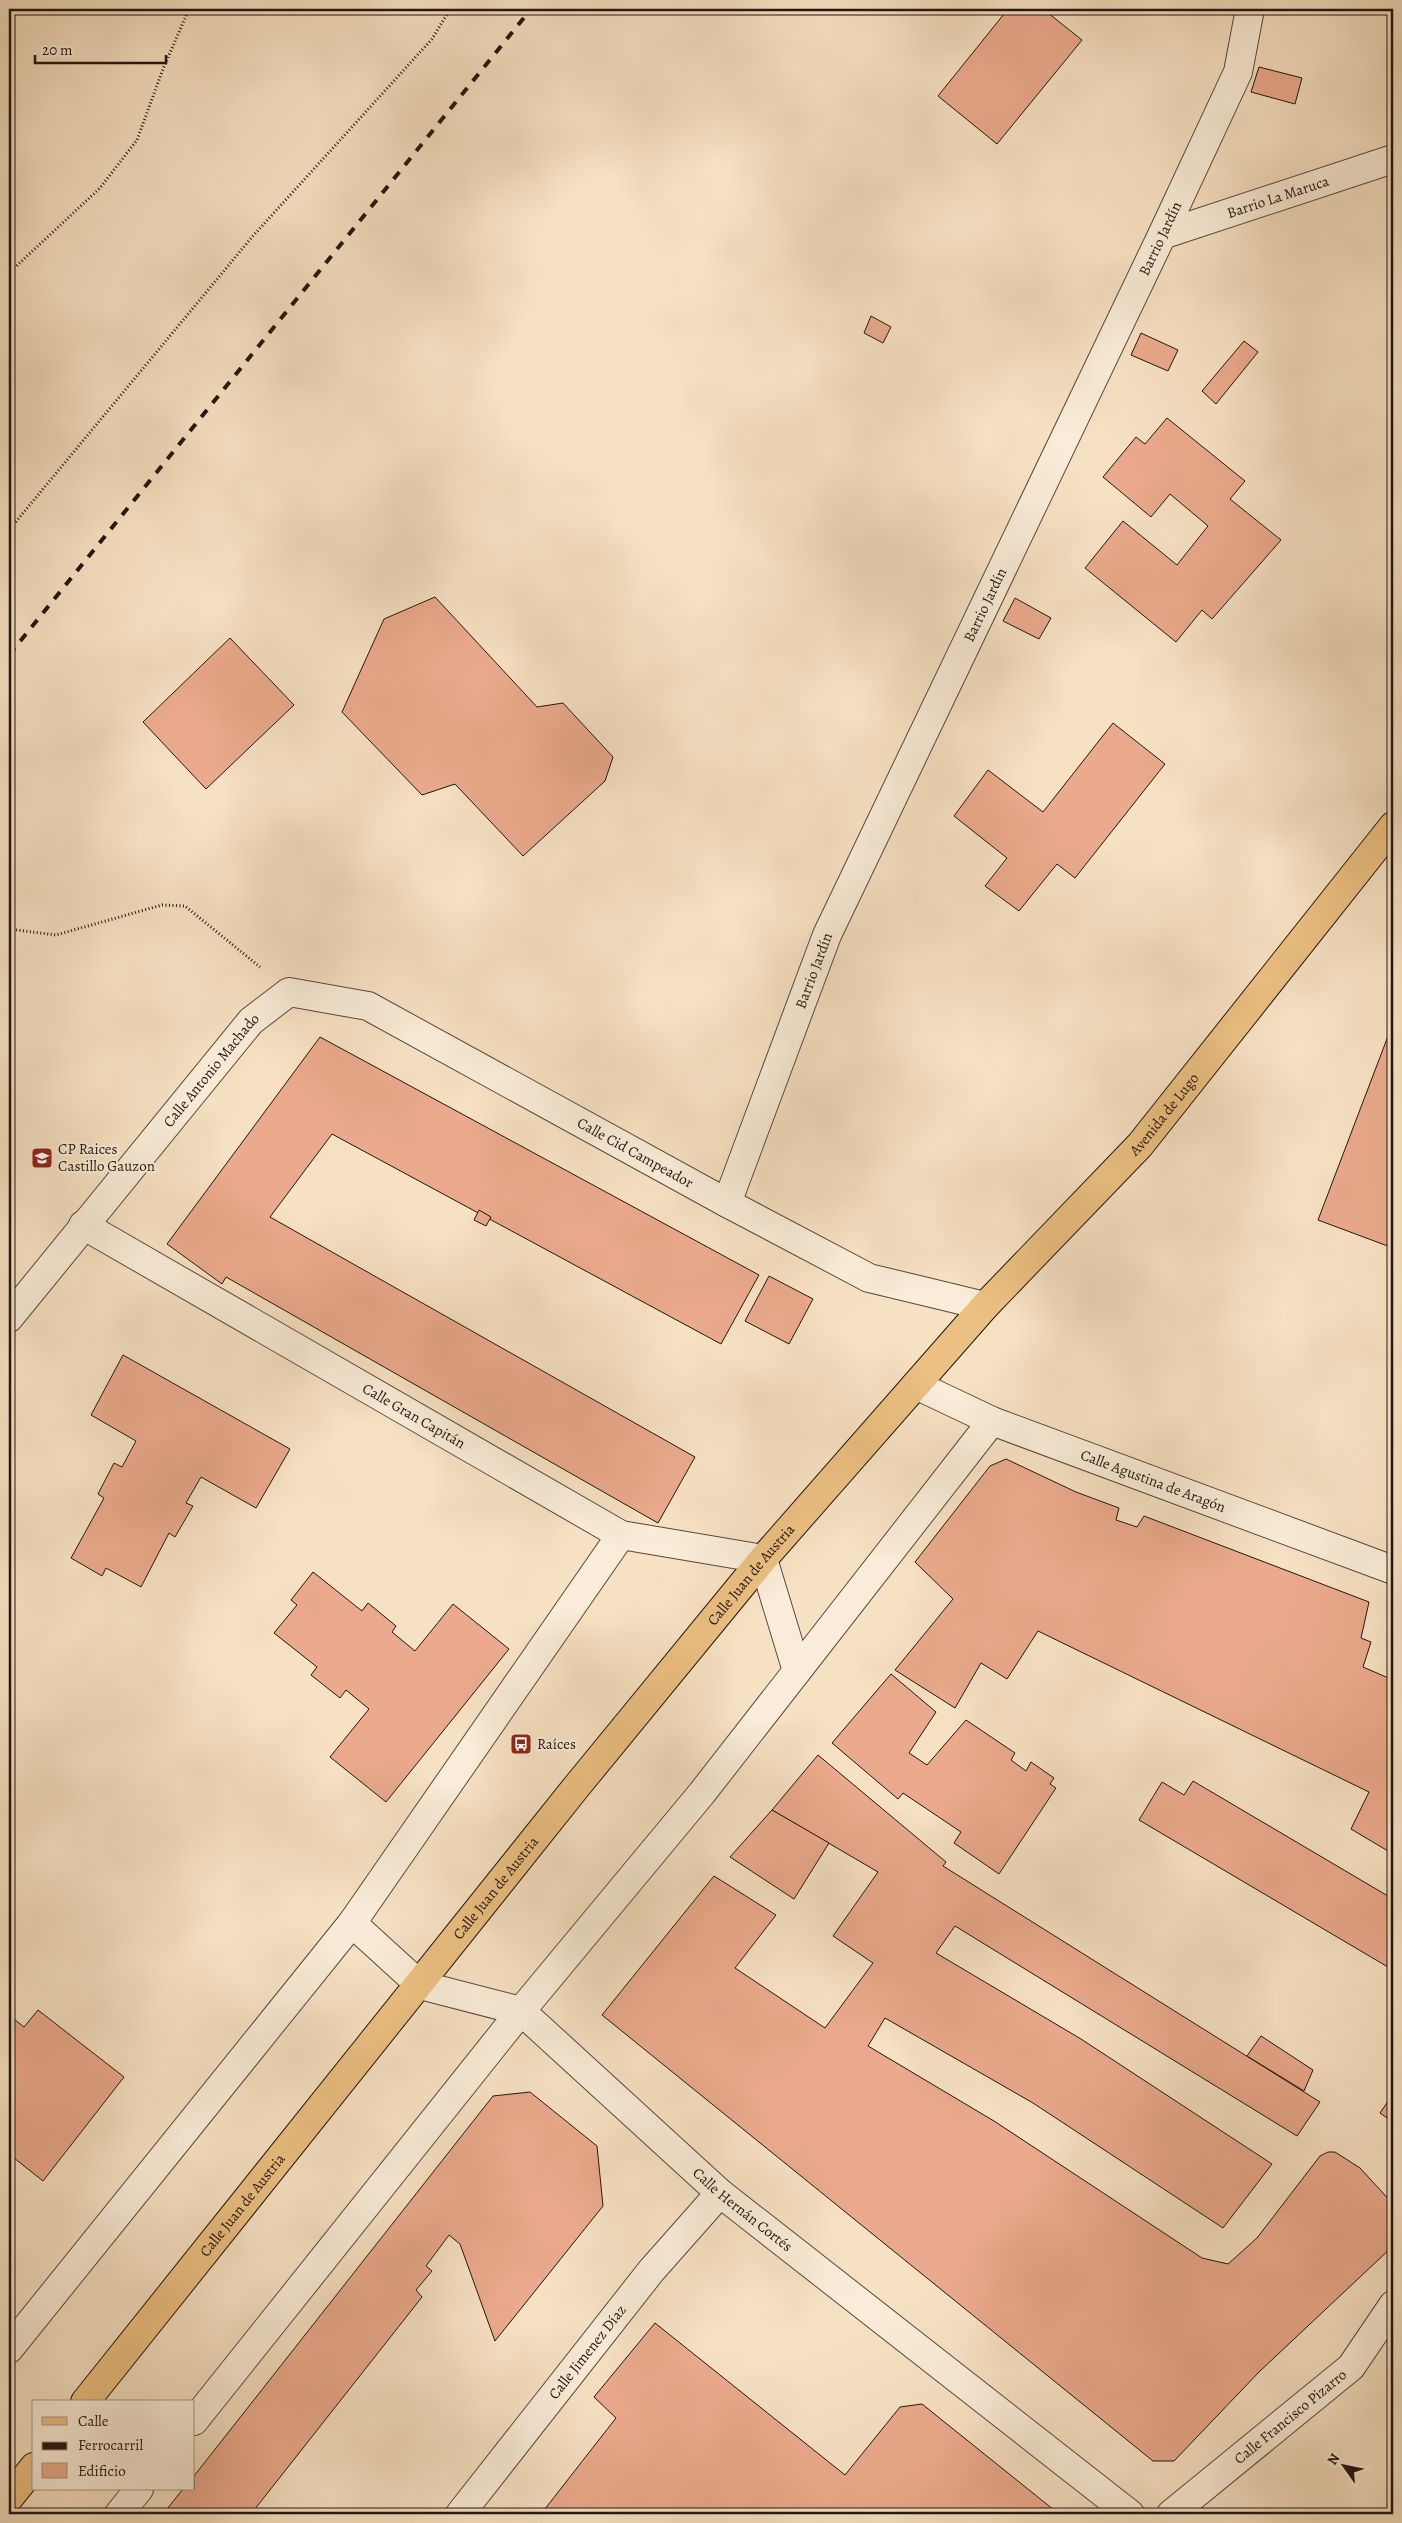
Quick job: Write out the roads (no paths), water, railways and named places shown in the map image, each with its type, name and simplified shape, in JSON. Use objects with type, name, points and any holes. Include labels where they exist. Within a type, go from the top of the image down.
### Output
[{"type":"main road","name":"Avenida de Lugo","points":[[916,1385],[985,1306],[1140,1145],[1393,826]]},
{"type":"main road","name":"Calle Juan de Austria","points":[[88,2400],[583,1778],[763,1559],[916,1385]]},
{"type":"main road","points":[[9,2498],[32,2469]]},
{"type":"street","name":"Barrio Jardín","points":[[727,1203],[828,935],[1238,72],[1250,9]]},
{"type":"street","name":"Barrio La Maruca","points":[[1162,235],[1393,159]]},
{"type":"street","name":"Calle Cid Campeador","points":[[290,992],[368,1006],[868,1278],[985,1306]]},
{"type":"street","name":"Calle Antonio Machado","points":[[9,1318],[251,1021],[290,992]]},
{"type":"street","name":"Calle Gran Capitán","points":[[83,1226],[622,1535],[763,1559]]},
{"type":"street","name":"Calle Agustina de Aragón","points":[[916,1385],[992,1421],[1393,1570]]},
{"type":"street","points":[[195,2420],[521,2011],[702,1793],[992,1421]]},
{"type":"street","points":[[9,2349],[352,1923],[622,1535]]},
{"type":"street","points":[[763,1559],[797,1670]]},
{"type":"street","name":"Calle Hernán Cortés","points":[[352,1923],[420,1985],[521,2011],[720,2193],[1130,2514]]},
{"type":"street","name":"Calle Jimenez Díaz","points":[[460,2514],[651,2270],[720,2193]]},
{"type":"street","name":"Calle Francisco Pizarro","points":[[1170,2514],[1351,2367],[1393,2305]]},
{"type":"street","points":[[119,2514],[138,2490]]},
{"type":"railway","points":[[9,655],[531,9]]},
{"type":"place","name":"CP Raices Castillo Gauzon","points":[[42,1158]]},
{"type":"place","name":"Raíces","points":[[521,1744]]}]
